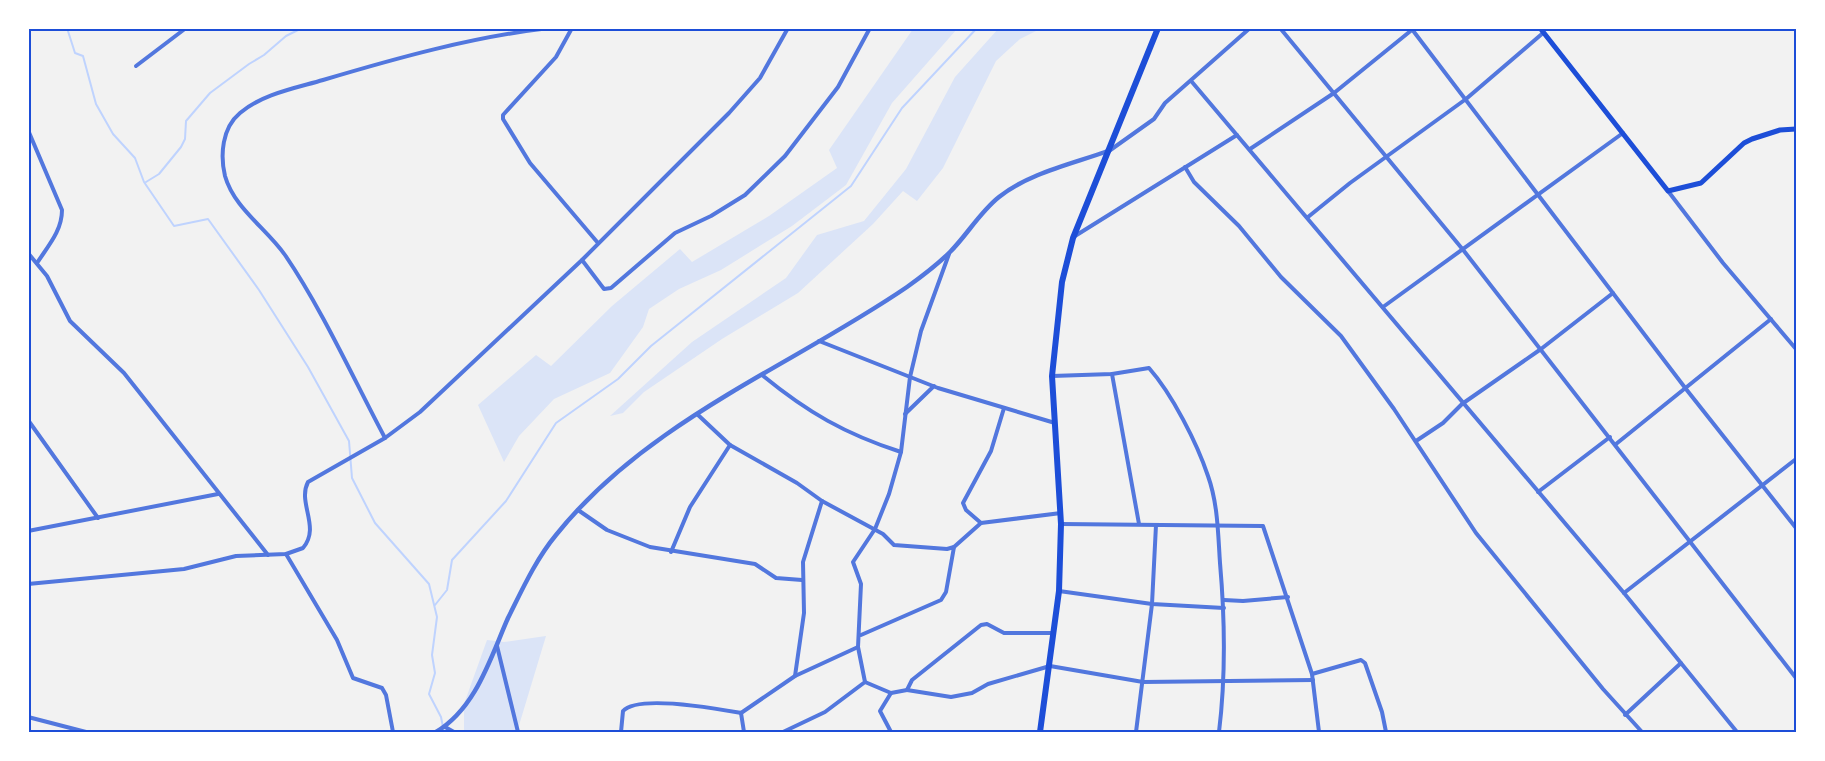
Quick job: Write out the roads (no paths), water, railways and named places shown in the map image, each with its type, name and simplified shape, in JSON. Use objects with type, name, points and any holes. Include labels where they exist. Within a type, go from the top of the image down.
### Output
[{"type":"main road","points":[[1040,732],[1059,591],[1061,513],[1052,376],[1059,301],[1073,238],[1158,28]]},
{"type":"main road","points":[[1542,31],[1668,191],[1701,183],[1744,143],[1752,139],[1780,130],[1797,129]]},
{"type":"street","points":[[136,66],[186,28]]},
{"type":"street","points":[[385,438],[285,256],[255,218],[234,198],[229,188],[222,156],[229,126],[239,114],[253,104],[283,92],[376,64],[486,37],[549,28]]},
{"type":"street","points":[[572,28],[556,57],[525,89],[503,115],[503,119],[530,163],[598,243]]},
{"type":"street","points":[[28,584],[184,569],[236,556],[286,555],[303,548],[310,534],[305,497],[308,482],[385,438],[437,397],[582,260],[760,78],[788,28]]},
{"type":"street","points":[[582,260],[604,289],[611,288],[675,233],[711,216],[745,195],[785,156],[838,87],[870,28]]},
{"type":"street","points":[[436,732],[453,720],[485,674],[537,562],[555,535],[578,510],[626,466],[697,414],[910,285],[950,252],[997,198],[1027,180],[1108,151],[1147,125],[1165,103],[1250,28]]},
{"type":"street","points":[[1280,28],[1464,251],[1797,678]]},
{"type":"street","points":[[1250,149],[1334,93],[1412,29],[1686,389],[1797,528]]},
{"type":"street","points":[[1308,217],[1466,99],[1542,31]]},
{"type":"street","points":[[1191,82],[1308,217],[1462,404],[1624,592],[1737,732]]},
{"type":"street","points":[[28,130],[63,210],[58,232],[37,263]]},
{"type":"street","points":[[1383,307],[1539,197],[1623,133]]},
{"type":"street","points":[[1073,238],[1237,135]]},
{"type":"street","points":[[1185,167],[1194,182],[1239,226],[1281,277],[1341,336],[1416,441],[1476,533],[1625,715],[1642,732]]},
{"type":"street","points":[[1668,191],[1723,263],[1797,349]]},
{"type":"street","points":[[865,682],[858,647],[861,635],[861,584],[853,562],[875,529],[889,494],[901,452],[910,376],[921,331],[950,252]]},
{"type":"street","points":[[28,253],[47,276],[70,321],[124,373],[269,556]]},
{"type":"street","points":[[1416,441],[1443,423],[1462,404],[1541,349],[1613,293]]},
{"type":"street","points":[[1616,444],[1771,319]]},
{"type":"street","points":[[818,341],[934,386],[1056,423]]},
{"type":"street","points":[[1052,376],[1112,374],[1146,367],[1151,369],[1180,417],[1208,476],[1218,527],[1224,600],[1225,683],[1219,732]]},
{"type":"street","points":[[1112,374],[1139,524]]},
{"type":"street","points":[[762,375],[831,425],[901,452]]},
{"type":"street","points":[[905,414],[934,386]]},
{"type":"street","points":[[981,523],[966,510],[963,503],[991,451],[1004,408]]},
{"type":"street","points":[[697,414],[730,445],[797,483],[822,501],[875,529],[897,546],[947,549],[954,547],[981,523],[1061,513]]},
{"type":"street","points":[[28,420],[98,518]]},
{"type":"street","points":[[1538,492],[1610,437]]},
{"type":"street","points":[[671,552],[678,542],[690,507],[730,445]]},
{"type":"street","points":[[1624,592],[1762,483],[1797,459]]},
{"type":"street","points":[[28,531],[218,494]]},
{"type":"street","points":[[795,676],[804,613],[802,580],[807,544],[822,501]]},
{"type":"street","points":[[578,510],[618,534],[671,552],[755,564],[776,578],[802,580]]},
{"type":"street","points":[[1061,524],[1263,526],[1312,674],[1319,732]]},
{"type":"street","points":[[1136,732],[1152,604],[1156,525]]},
{"type":"street","points":[[861,635],[941,600],[946,592],[954,547]]},
{"type":"street","points":[[286,555],[337,640],[353,678],[358,682],[382,688],[386,695],[393,732]]},
{"type":"street","points":[[1059,591],[1152,604],[1224,608]]},
{"type":"street","points":[[1224,600],[1243,601],[1288,597]]},
{"type":"street","points":[[907,690],[912,680],[981,625],[987,624],[1004,633],[1055,633]]},
{"type":"street","points":[[497,645],[518,732]]},
{"type":"street","points":[[621,732],[622,711],[629,707],[673,703],[741,713],[795,676],[858,647]]},
{"type":"street","points":[[1312,674],[1361,660],[1365,663],[1382,712],[1386,732]]},
{"type":"street","points":[[1625,715],[1681,663]]},
{"type":"street","points":[[865,682],[891,693],[907,690],[951,697],[972,693],[988,684],[1050,666],[1143,682],[1225,683],[1313,680]]},
{"type":"street","points":[[783,732],[825,712],[865,682]]},
{"type":"street","points":[[891,693],[880,711],[891,732]]},
{"type":"street","points":[[741,713],[744,732]]},
{"type":"street","points":[[28,717],[86,732]]},
{"type":"street","points":[[444,727],[454,732]]},
{"type":"waterway","points":[[67,28],[75,53],[83,56],[96,104],[113,134],[135,158],[144,182],[174,226],[208,219],[259,290],[308,367],[349,441],[352,478],[375,523],[429,584],[437,617],[432,655],[435,673],[429,694],[441,717],[444,732]]},
{"type":"waterway","points":[[146,182],[159,174],[181,147],[185,139],[186,121],[210,93],[264,55],[286,36],[302,28]]},
{"type":"waterway","points":[[435,605],[447,590],[452,560],[506,501],[556,423],[618,379],[651,346],[851,186],[902,108],[977,28]]}]
